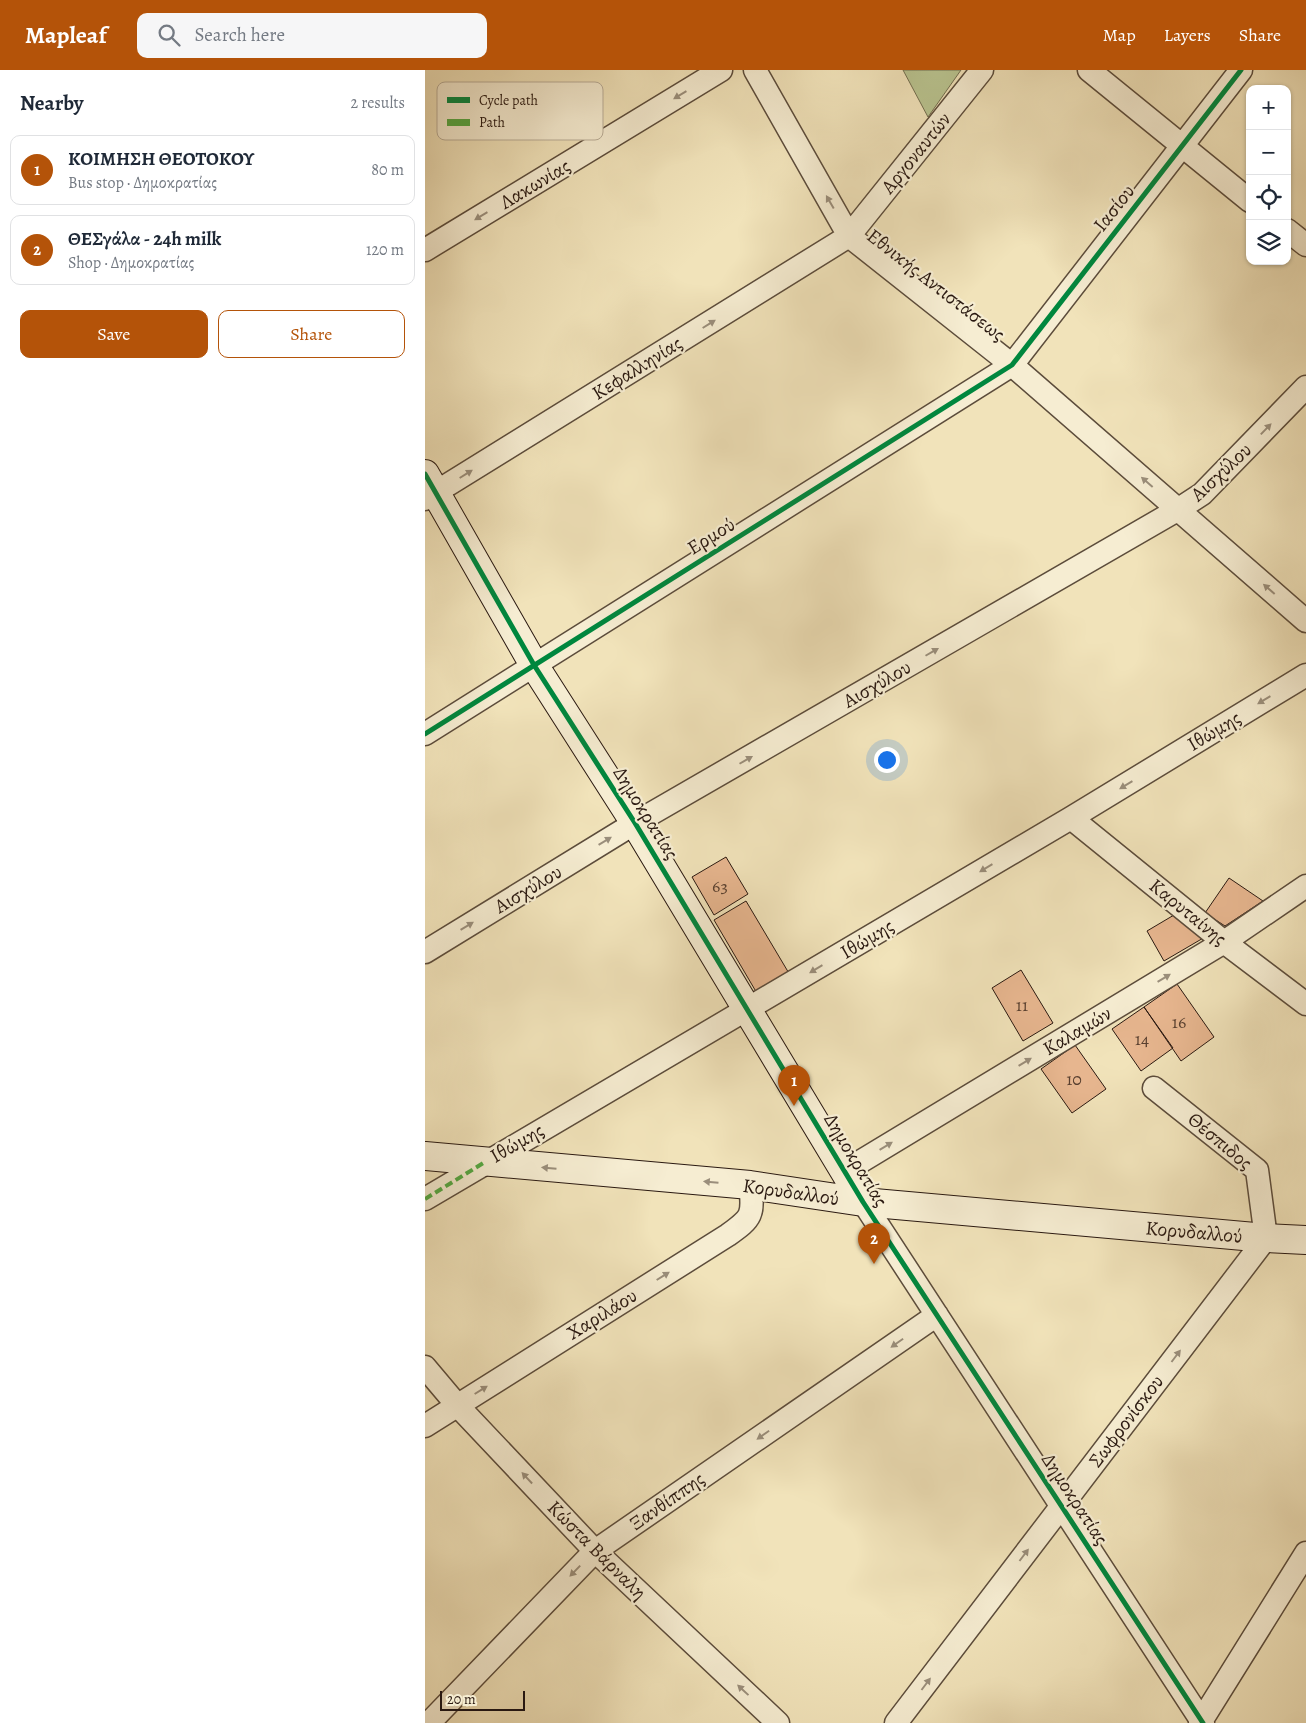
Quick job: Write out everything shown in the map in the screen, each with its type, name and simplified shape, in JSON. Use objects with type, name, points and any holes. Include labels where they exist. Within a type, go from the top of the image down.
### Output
[{"type":"street","name":"Λακωνίας","points":[[425,250],[721,70]]},
{"type":"street","name":"Εθνικής Αντιστάσεως","points":[[755,70],[849,236],[1013,365],[1306,621]]},
{"type":"street","name":"Αργοναυτών","points":[[849,236],[982,70]]},
{"type":"street","points":[[1089,70],[1246,198]]},
{"type":"street","name":"Ιασίου","points":[[1013,365],[1241,70]]},
{"type":"street","points":[[1291,233],[1306,245]]},
{"type":"street","name":"Κεφαλληνίας","points":[[429,489],[849,236]]},
{"type":"street","name":"Ερμού","points":[[425,734],[1013,365]]},
{"type":"street","name":"Αισχύλου","points":[[425,952],[635,823],[1179,509],[1202,494],[1306,388]]},
{"type":"street","name":"Δημοκρατίας","points":[[429,489],[534,665],[635,823],[863,1202],[1202,1722]]},
{"type":"street","name":"Ιθώμης","points":[[425,1199],[1071,818],[1306,675]]},
{"type":"street","name":"Καρυταίνης","points":[[1071,818],[1224,942],[1306,1004]]},
{"type":"street","name":"Καλαμών","points":[[845,1171],[1224,942],[1306,886]]},
{"type":"street","name":"Θέσπιδος","points":[[1154,1088],[1257,1170],[1266,1238]]},
{"type":"street","name":"Κορυδαλλού","points":[[425,1156],[750,1186],[863,1202],[1306,1240]]},
{"type":"street","name":"Χαριλάου","points":[[425,1426],[728,1235],[748,1220],[753,1211],[750,1186]]},
{"type":"street","name":"Σωφρονίσκου","points":[[896,1723],[1266,1238]]},
{"type":"street","name":"Ξανθίππης","points":[[429,1723],[595,1551],[937,1316]]},
{"type":"street","name":"Κώστα Βάρναλη","points":[[425,1367],[457,1405],[595,1551],[778,1723]]},
{"type":"street","points":[[1202,1722],[1299,1578],[1306,1553]]},
{"type":"green space","points":[[903,70],[961,70],[928,117]]},
{"type":"building","points":[[726,857],[748,894],[714,915],[692,877]]},
{"type":"building","points":[[1229,878],[1263,901],[1225,926],[1205,913]]},
{"type":"building","points":[[746,901],[790,975],[758,995],[714,920]]},
{"type":"building","points":[[1174,915],[1205,937],[1164,961],[1147,931]]},
{"type":"building","points":[[1021,970],[1053,1023],[1023,1041],[992,988]]},
{"type":"building","points":[[1177,984],[1214,1037],[1181,1061],[1144,1007]]},
{"type":"building","points":[[1144,1007],[1173,1048],[1141,1071],[1112,1029]]},
{"type":"building","points":[[1075,1045],[1106,1089],[1072,1113],[1041,1069]]},
{"type":"marked path","points":[[425,1199],[485,1162]]},
{"type":"cycle path","points":[[425,734],[1012,365],[1241,70]]},
{"type":"cycle path","points":[[425,474],[534,665],[635,823],[863,1202],[1203,1723]]},
{"type":"place","name":"ΚΟΙΜΗΣΗ ΘΕΟΤΟΚΟΥ","points":[[794,1106]]},
{"type":"place","name":"ΘΕΣγάλα - 24h milk","points":[[874,1264]]}]
